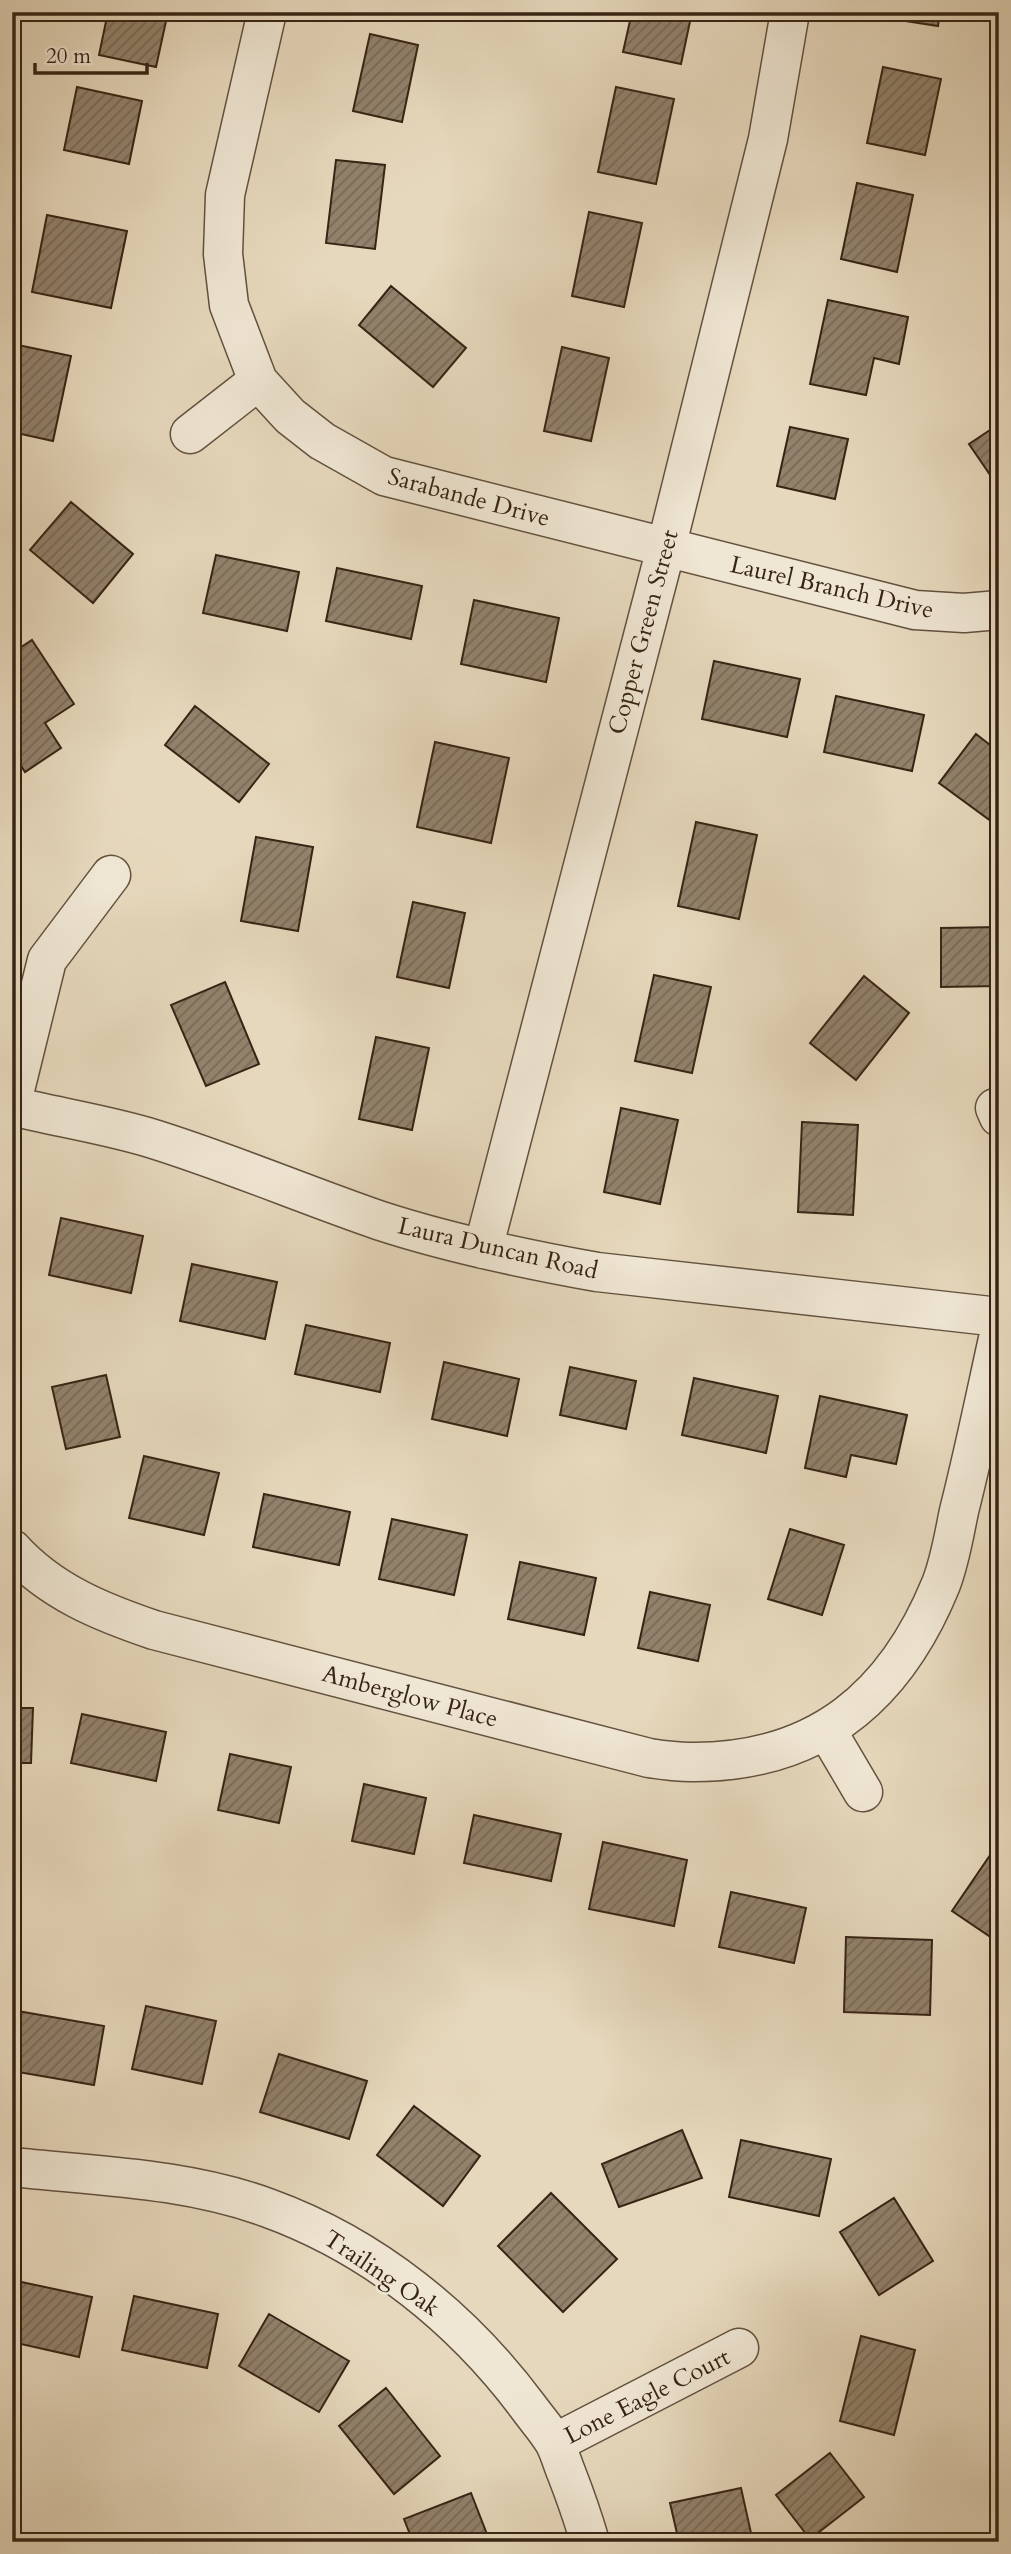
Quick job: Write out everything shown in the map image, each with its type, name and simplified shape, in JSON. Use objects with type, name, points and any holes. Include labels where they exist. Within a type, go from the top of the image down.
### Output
[{"type":"street","name":"Sarabande Drive","points":[[267,12],[225,195],[223,254],[229,305],[258,381],[290,416],[322,441],[384,476],[666,548]]},
{"type":"street","name":"Copper Green Street","points":[[483,1250],[666,548],[768,139],[790,12]]},
{"type":"street","points":[[190,434],[258,381]]},
{"type":"street","name":"Laurel Branch Drive","points":[[666,548],[915,610],[964,613],[999,610]]},
{"type":"street","points":[[12,1105],[47,960],[111,875]]},
{"type":"street","name":"Laura Duncan Road","points":[[12,1105],[144,1136],[222,1161],[380,1220],[483,1250],[597,1272],[999,1318]]},
{"type":"street","name":"Amberglow Place","points":[[12,1549],[26,1564],[75,1599],[154,1630],[649,1758],[690,1763],[744,1759],[786,1749],[827,1731],[884,1683],[919,1633],[943,1581],[999,1334]]},
{"type":"street","points":[[827,1731],[863,1792]]},
{"type":"street","name":"Trailing Oak","points":[[12,2167],[183,2186],[268,2207],[321,2231],[368,2258],[418,2292],[460,2327],[510,2382],[555,2443],[584,2518],[590,2542]]},
{"type":"street","name":"Lone Eagle Court","points":[[555,2443],[739,2348]]},
{"type":"building","points":[[108,12],[168,12],[156,67],[99,55]]},
{"type":"building","points":[[632,12],[692,12],[681,64],[623,52]]},
{"type":"building","points":[[893,12],[940,12],[938,26],[892,19]]},
{"type":"building","points":[[370,34],[418,45],[402,122],[353,111]]},
{"type":"building","points":[[883,67],[941,79],[925,155],[867,143]]},
{"type":"building","points":[[77,87],[142,101],[129,164],[64,150]]},
{"type":"building","points":[[616,87],[674,99],[656,184],[598,172]]},
{"type":"building","points":[[336,160],[385,165],[375,249],[326,243]]},
{"type":"building","points":[[857,183],[913,195],[897,272],[841,259]]},
{"type":"building","points":[[589,212],[642,223],[624,307],[572,296]]},
{"type":"building","points":[[47,215],[127,231],[111,308],[32,292]]},
{"type":"building","points":[[391,286],[466,348],[433,387],[359,325]]},
{"type":"building","points":[[828,300],[908,317],[899,364],[874,358],[866,395],[810,384]]},
{"type":"building","points":[[13,344],[71,356],[53,441],[12,432]]},
{"type":"building","points":[[562,347],[609,358],[591,441],[544,431]]},
{"type":"building","points":[[999,424],[999,488],[969,444]]},
{"type":"building","points":[[790,427],[848,439],[835,499],[777,486]]},
{"type":"building","points":[[71,502],[133,554],[93,603],[30,550]]},
{"type":"building","points":[[216,555],[299,572],[287,631],[203,613]]},
{"type":"building","points":[[337,568],[422,586],[411,639],[326,621]]},
{"type":"building","points":[[474,600],[559,618],[546,682],[461,664]]},
{"type":"building","points":[[32,640],[74,704],[45,723],[61,748],[25,772],[12,752],[12,653]]},
{"type":"building","points":[[714,661],[800,679],[787,737],[702,719]]},
{"type":"building","points":[[836,696],[924,715],[912,771],[824,752]]},
{"type":"building","points":[[195,706],[269,764],[239,802],[165,745]]},
{"type":"building","points":[[976,734],[999,752],[999,827],[939,783]]},
{"type":"building","points":[[435,742],[509,758],[491,843],[417,827]]},
{"type":"building","points":[[696,822],[757,835],[739,919],[678,906]]},
{"type":"building","points":[[256,837],[313,847],[298,931],[241,921]]},
{"type":"building","points":[[413,902],[465,913],[449,988],[397,977]]},
{"type":"building","points":[[999,927],[999,986],[941,987],[941,928]]},
{"type":"building","points":[[654,975],[711,987],[692,1073],[635,1061]]},
{"type":"building","points":[[864,976],[909,1013],[856,1080],[810,1043]]},
{"type":"building","points":[[225,982],[259,1064],[206,1086],[171,1005]]},
{"type":"building","points":[[376,1037],[429,1048],[412,1130],[359,1119]]},
{"type":"building","points":[[621,1108],[678,1120],[660,1204],[604,1192]]},
{"type":"building","points":[[802,1122],[858,1125],[853,1215],[798,1212]]},
{"type":"building","points":[[61,1218],[143,1236],[131,1293],[49,1275]]},
{"type":"building","points":[[192,1264],[277,1282],[265,1339],[180,1321]]},
{"type":"building","points":[[306,1325],[390,1343],[380,1392],[295,1374]]},
{"type":"building","points":[[444,1362],[519,1379],[507,1436],[432,1419]]},
{"type":"building","points":[[570,1367],[636,1381],[626,1429],[560,1415]]},
{"type":"building","points":[[106,1375],[120,1437],[66,1449],[52,1387]]},
{"type":"building","points":[[694,1378],[778,1396],[766,1453],[682,1435]]},
{"type":"building","points":[[820,1396],[907,1415],[896,1464],[851,1455],[846,1477],[805,1468]]},
{"type":"building","points":[[144,1456],[219,1473],[204,1535],[129,1518]]},
{"type":"building","points":[[264,1494],[350,1512],[339,1565],[253,1547]]},
{"type":"building","points":[[392,1519],[467,1535],[454,1595],[379,1579]]},
{"type":"building","points":[[790,1529],[844,1545],[822,1615],[768,1599]]},
{"type":"building","points":[[520,1562],[596,1578],[584,1635],[508,1619]]},
{"type":"building","points":[[650,1592],[710,1605],[698,1661],[638,1648]]},
{"type":"building","points":[[12,1708],[33,1708],[31,1763],[12,1763]]},
{"type":"building","points":[[82,1714],[166,1732],[156,1781],[71,1763]]},
{"type":"building","points":[[230,1754],[291,1767],[279,1823],[218,1810]]},
{"type":"building","points":[[999,1762],[999,1800],[991,1798]]},
{"type":"building","points":[[364,1784],[426,1798],[414,1854],[352,1841]]},
{"type":"building","points":[[474,1815],[561,1834],[551,1881],[464,1863]]},
{"type":"building","points":[[603,1842],[687,1860],[674,1926],[589,1909]]},
{"type":"building","points":[[995,1848],[999,1851],[999,1934],[995,1940],[952,1911]]},
{"type":"building","points":[[731,1892],[806,1908],[794,1963],[719,1947]]},
{"type":"building","points":[[846,1937],[932,1940],[930,2015],[844,2012]]},
{"type":"building","points":[[146,2006],[216,2021],[202,2084],[132,2069]]},
{"type":"building","points":[[12,2010],[104,2026],[94,2085],[12,2071]]},
{"type":"building","points":[[279,2054],[367,2081],[349,2139],[260,2112]]},
{"type":"building","points":[[414,2106],[480,2156],[443,2206],[377,2155]]},
{"type":"building","points":[[682,2130],[702,2178],[619,2207],[602,2164]]},
{"type":"building","points":[[741,2140],[831,2159],[819,2216],[729,2197]]},
{"type":"building","points":[[551,2193],[617,2259],[563,2312],[498,2246]]},
{"type":"building","points":[[894,2198],[933,2261],[879,2295],[840,2232]]},
{"type":"building","points":[[12,2280],[92,2297],[79,2357],[12,2342]]},
{"type":"building","points":[[134,2296],[218,2314],[207,2368],[122,2350]]},
{"type":"building","points":[[269,2314],[349,2361],[319,2412],[239,2366]]},
{"type":"building","points":[[861,2336],[915,2350],[894,2435],[840,2421]]},
{"type":"building","points":[[386,2388],[440,2456],[394,2494],[339,2426]]},
{"type":"building","points":[[830,2453],[864,2497],[810,2539],[776,2495]]},
{"type":"building","points":[[741,2488],[753,2542],[679,2542],[670,2503]]},
{"type":"building","points":[[471,2493],[490,2542],[413,2542],[404,2519]]}]
